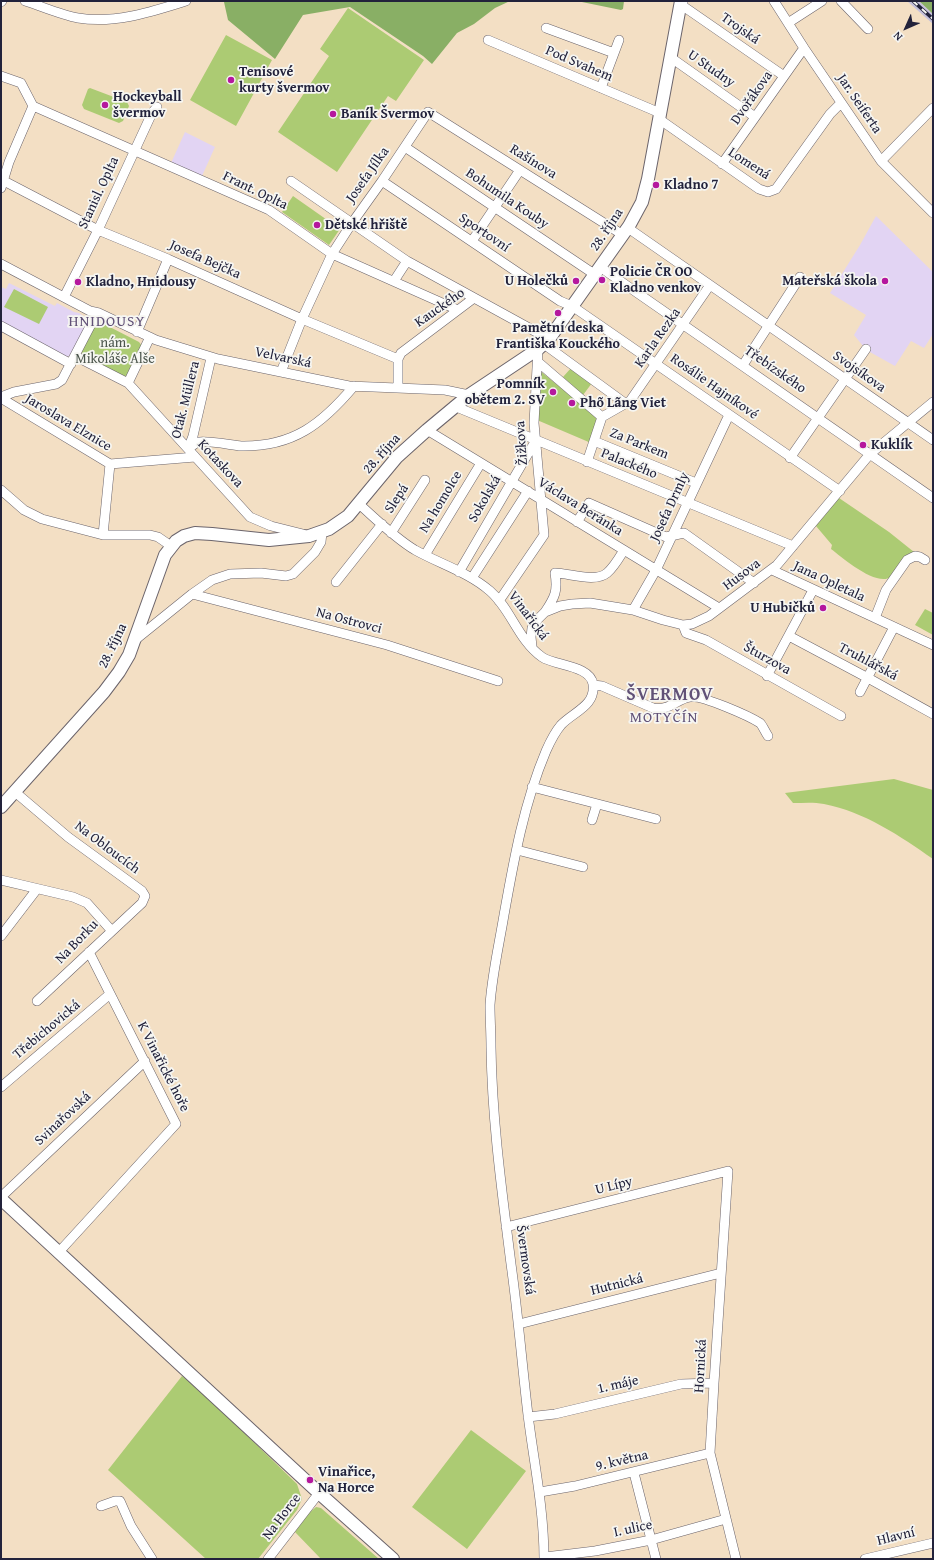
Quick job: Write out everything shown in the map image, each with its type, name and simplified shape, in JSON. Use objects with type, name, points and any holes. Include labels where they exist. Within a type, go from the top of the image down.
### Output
[{"type":"main road","name":"28. října","points":[[1,806],[104,692],[119,672],[135,640],[165,556],[171,546],[184,536],[195,533],[269,540],[309,536],[322,532],[336,525],[348,516],[397,457],[426,430],[454,406],[543,344],[626,231],[638,210],[645,193],[670,57],[682,2]]},
{"type":"main road","points":[[1,1198],[58,1253],[318,1493],[393,1559]]},
{"type":"street","points":[[25,1],[77,18],[111,19],[126,18],[186,1]]},
{"type":"street","name":"Jar. Seiferta","points":[[774,1],[881,161],[933,213]]},
{"type":"street","points":[[788,23],[822,1]]},
{"type":"street","points":[[841,1],[868,29]]},
{"type":"street","name":"Trojská","points":[[682,2],[784,76]]},
{"type":"street","points":[[546,28],[614,53]]},
{"type":"street","name":"Pod Svahem","points":[[488,40],[601,88],[660,116]]},
{"type":"street","points":[[601,88],[619,40]]},
{"type":"street","name":"Dvořákova","points":[[722,164],[804,48]]},
{"type":"street","name":"U Studny","points":[[670,57],[755,117]]},
{"type":"street","points":[[1,76],[21,83],[33,106],[5,160],[3,184]]},
{"type":"street","name":"Lomená","points":[[660,116],[722,164],[759,189],[768,192],[773,191],[780,184],[830,114],[841,103]]},
{"type":"street","name":"Frant. Oplta","points":[[33,106],[269,210],[332,254],[458,310]]},
{"type":"street","name":"Stanisl. Oplta","points":[[66,294],[98,230],[152,113],[157,107]]},
{"type":"street","points":[[881,161],[933,108]]},
{"type":"street","name":"Josefa Jílka","points":[[281,372],[302,319],[332,254],[428,112]]},
{"type":"street","name":"Rašínova","points":[[428,112],[520,170],[626,231]]},
{"type":"street","name":"Bohumila Kouby","points":[[405,147],[495,207],[597,270]]},
{"type":"street","points":[[472,241],[520,170]]},
{"type":"street","points":[[292,181],[352,223],[356,228],[407,261],[474,298]]},
{"type":"street","name":"Sportovní","points":[[382,181],[560,301],[572,306]]},
{"type":"street","name":"Josefa Bejčka","points":[[3,184],[98,230],[398,359]]},
{"type":"street","name":"Svojsíkova","points":[[626,231],[710,286],[933,440]]},
{"type":"street","name":"Velvarská","points":[[1,258],[66,294],[90,311],[98,313],[137,332],[211,358],[354,386],[445,390],[469,395]]},
{"type":"street","points":[[137,332],[168,259]]},
{"type":"street","points":[[394,281],[407,261]]},
{"type":"street","name":"Velvarská","points":[[1,264],[66,294]]},
{"type":"street","name":"Třebízského","points":[[597,270],[684,324],[933,498]]},
{"type":"street","points":[[743,365],[800,277]]},
{"type":"street","name":"Karla Rezka","points":[[626,404],[630,402],[710,286]]},
{"type":"street","name":"Kauckého","points":[[398,359],[401,353],[474,298],[543,344],[626,404]]},
{"type":"street","name":"Rosálie Hajníkové","points":[[572,306],[790,458],[840,491]]},
{"type":"street","points":[[1,398],[14,392],[59,382],[64,377],[98,313]]},
{"type":"street","points":[[1,326],[73,360],[128,383],[150,337]]},
{"type":"street","name":"Žižkova","points":[[499,601],[544,536],[534,423],[534,399],[538,362],[543,344]]},
{"type":"street","points":[[790,458],[866,349]]},
{"type":"street","name":"Otak. Müllera","points":[[188,449],[193,436],[211,358]]},
{"type":"street","points":[[398,359],[398,388]]},
{"type":"street","points":[[538,362],[602,417]]},
{"type":"street","name":"Kotaskova","points":[[128,383],[250,517],[271,526],[309,536]]},
{"type":"street","points":[[188,449],[198,442],[257,446],[288,439],[309,429],[329,414],[354,386]]},
{"type":"street","name":"Jaroslava Elznice","points":[[1,398],[110,464],[195,458]]},
{"type":"street","points":[[587,462],[602,417],[626,404]]},
{"type":"street","name":"Husova","points":[[683,625],[701,620],[772,570],[870,454],[932,404]]},
{"type":"street","name":"Palackého","points":[[454,406],[793,546]]},
{"type":"street","name":"Josefa Drmly","points":[[633,610],[656,570],[729,415]]},
{"type":"street","name":"Václava Beránka","points":[[426,430],[719,608]]},
{"type":"street","name":"Sokolská","points":[[459,572],[536,440]]},
{"type":"street","name":"Za Parkem","points":[[594,441],[696,483]]},
{"type":"street","name":"Na homolce","points":[[425,555],[480,463]]},
{"type":"street","points":[[103,535],[110,464]]},
{"type":"street","name":"Slepá","points":[[391,533],[425,480]]},
{"type":"street","points":[[1,490],[24,510],[42,519],[103,535],[150,535],[158,537],[171,546]]},
{"type":"street","points":[[472,578],[528,491]]},
{"type":"street","points":[[577,522],[589,503],[666,537],[684,533],[754,583]]},
{"type":"street","name":"Vinařická","points":[[359,504],[391,533],[405,543],[425,555],[472,578],[490,591],[499,601],[519,632],[541,656],[549,661],[582,671],[592,680],[593,685]]},
{"type":"street","points":[[336,582],[382,524]]},
{"type":"street","points":[[135,640],[192,594],[212,580],[230,574],[261,573],[275,576],[290,575],[299,569],[315,552],[321,542],[322,532]]},
{"type":"street","points":[[532,647],[532,628],[553,600],[557,590],[555,573],[591,578],[603,576],[610,570],[624,550]]},
{"type":"street","name":"Jana Opletala","points":[[875,618],[886,590],[907,560],[915,556],[925,560]]},
{"type":"street","name":"Jana Opletala","points":[[772,570],[933,645]]},
{"type":"street","points":[[767,676],[813,590]]},
{"type":"street","name":"Na Ostrovci","points":[[192,594],[387,645],[498,681]]},
{"type":"street","points":[[545,612],[560,606],[590,603],[633,610],[683,625]]},
{"type":"street","name":"Šturzova","points":[[683,625],[686,633],[706,640],[767,676],[841,716]]},
{"type":"street","points":[[860,692],[894,627]]},
{"type":"street","name":"Truhlářská","points":[[789,636],[933,714]]},
{"type":"street","points":[[583,867],[517,850],[532,787],[553,736],[568,718],[586,706],[592,693],[593,685],[602,686],[653,708],[660,709],[691,697],[706,701],[741,714],[761,724],[768,736]]},
{"type":"street","points":[[532,787],[656,819]]},
{"type":"street","name":"Na Obloucích","points":[[15,792],[68,837],[142,891],[145,896],[142,903],[111,930]]},
{"type":"street","points":[[592,820],[597,804]]},
{"type":"street","name":"Švermovská","points":[[517,850],[495,965],[490,1005],[491,1080],[493,1119],[519,1324],[528,1417],[540,1492],[545,1558]]},
{"type":"street","name":"Na Borku","points":[[1,880],[73,897],[87,903],[111,930],[37,1001]]},
{"type":"street","points":[[1,936],[37,889]]},
{"type":"street","name":"K Vinařické hoře","points":[[58,1253],[176,1124],[89,952]]},
{"type":"street","name":"Třebichovická","points":[[1,1087],[110,994]]},
{"type":"street","name":"Svinařovská","points":[[1,1198],[145,1061]]},
{"type":"street","name":"U Lípy","points":[[506,1227],[728,1172]]},
{"type":"street","name":"Hornická","points":[[728,1172],[710,1453],[736,1559]]},
{"type":"street","name":"Hutnická","points":[[519,1324],[721,1273]]},
{"type":"street","name":"1. máje","points":[[528,1417],[555,1414],[681,1384],[714,1383]]},
{"type":"street","name":"9. května","points":[[540,1492],[634,1473],[710,1453]]},
{"type":"street","points":[[634,1473],[656,1559]]},
{"type":"street","name":"Na Horce","points":[[268,1559],[318,1493]]},
{"type":"street","points":[[101,1506],[115,1501],[120,1501],[131,1526],[152,1559]]},
{"type":"street","name":"I. ulice","points":[[545,1558],[595,1551],[651,1540],[726,1519]]},
{"type":"street","name":"Hlavní","points":[[865,1559],[887,1556],[933,1542]]},
{"type":"shaded area","points":[[907,1],[919,1],[933,14],[933,24]]},
{"type":"shaded area","points":[[185,132],[215,147],[202,176],[171,163]]},
{"type":"shaded area","name":"Mateřská škola","points":[[876,216],[933,272],[933,334],[924,348],[911,341],[895,366],[868,351],[854,335],[866,315],[830,293]]},
{"type":"shaded area","points":[[9,283],[55,306],[57,303],[79,313],[89,320],[70,356],[66,357],[1,322],[1,287],[6,289]]},
{"type":"green space","points":[[510,1],[495,8],[474,24],[457,33],[432,64],[423,56],[350,7],[303,15],[275,59],[228,20],[224,2]]},
{"type":"green space","points":[[577,1],[624,1],[623,9],[621,10]]},
{"type":"green space","points":[[919,1],[933,1],[933,14]]},
{"type":"green space","points":[[348,8],[424,60],[396,101],[388,96],[337,172],[278,132],[329,56],[320,49]]},
{"type":"green space","name":"Tenisové kurty švermov","points":[[226,35],[272,60],[236,126],[190,100]]},
{"type":"green space","name":"Hockeyball švermov","points":[[90,88],[127,102],[129,106],[123,121],[119,123],[84,109],[82,105],[88,89]]},
{"type":"green space","name":"Dětské hřiště","points":[[293,196],[340,229],[329,245],[282,212]]},
{"type":"green space","points":[[14,289],[48,307],[39,324],[4,307]]},
{"type":"green space","name":"nám. Mikoláše Alše","points":[[96,323],[102,323],[139,342],[142,346],[128,376],[122,377],[83,357],[81,352]]},
{"type":"green space","points":[[571,368],[592,383],[583,395],[563,377]]},
{"type":"green space","points":[[539,370],[598,418],[591,443],[537,420]]},
{"type":"green space","points":[[839,498],[889,532],[914,552],[891,577],[885,579],[869,575],[831,549],[832,545],[816,526],[824,514]]},
{"type":"green space","points":[[925,609],[933,613],[933,635],[915,625]]},
{"type":"green space","points":[[894,779],[933,790],[933,859],[882,826],[868,819],[824,804],[793,803],[785,793]]},
{"type":"green space","points":[[182,1376],[199,1389],[297,1484],[302,1499],[297,1510],[258,1559],[206,1559],[108,1470]]},
{"type":"green space","points":[[471,1430],[526,1471],[467,1549],[412,1507]]},
{"type":"green space","points":[[316,1507],[321,1508],[379,1559],[321,1559],[295,1532],[308,1514]]},
{"type":"railway","points":[[913,1],[933,19]]},
{"type":"place","name":"Tenisové kurty švermov","points":[[231,80]]},
{"type":"place","name":"Hockeyball švermov","points":[[105,105]]},
{"type":"place","name":"Baník Švermov","points":[[333,114]]},
{"type":"place","name":"Kladno 7","points":[[656,185]]},
{"type":"place","name":"Dětské hřiště","points":[[317,225]]},
{"type":"place","name":"Policie ČR OO Kladno venkov","points":[[602,280]]},
{"type":"place","name":"U Holečků","points":[[576,281]]},
{"type":"place","name":"Mateřská škola","points":[[885,281]]},
{"type":"place","name":"Kladno, Hnidousy","points":[[78,282]]},
{"type":"place","name":"Pamětní deska Františka Kouckého","points":[[558,313]]},
{"type":"place","name":"Pomník obětem 2. SV","points":[[553,392]]},
{"type":"place","name":"Phõ Lãng Viet","points":[[572,403]]},
{"type":"place","name":"Kuklík","points":[[863,445]]},
{"type":"place","name":"U Hubičků","points":[[823,608]]},
{"type":"place","name":"Vinařice, Na Horce","points":[[310,1480]]},
{"type":"district","name":"HNIDOUSY","points":[[107,322]]},
{"type":"district","name":"ŠVERMOV","points":[[670,695]]},
{"type":"district","name":"MOTYČÍN","points":[[664,718]]}]
